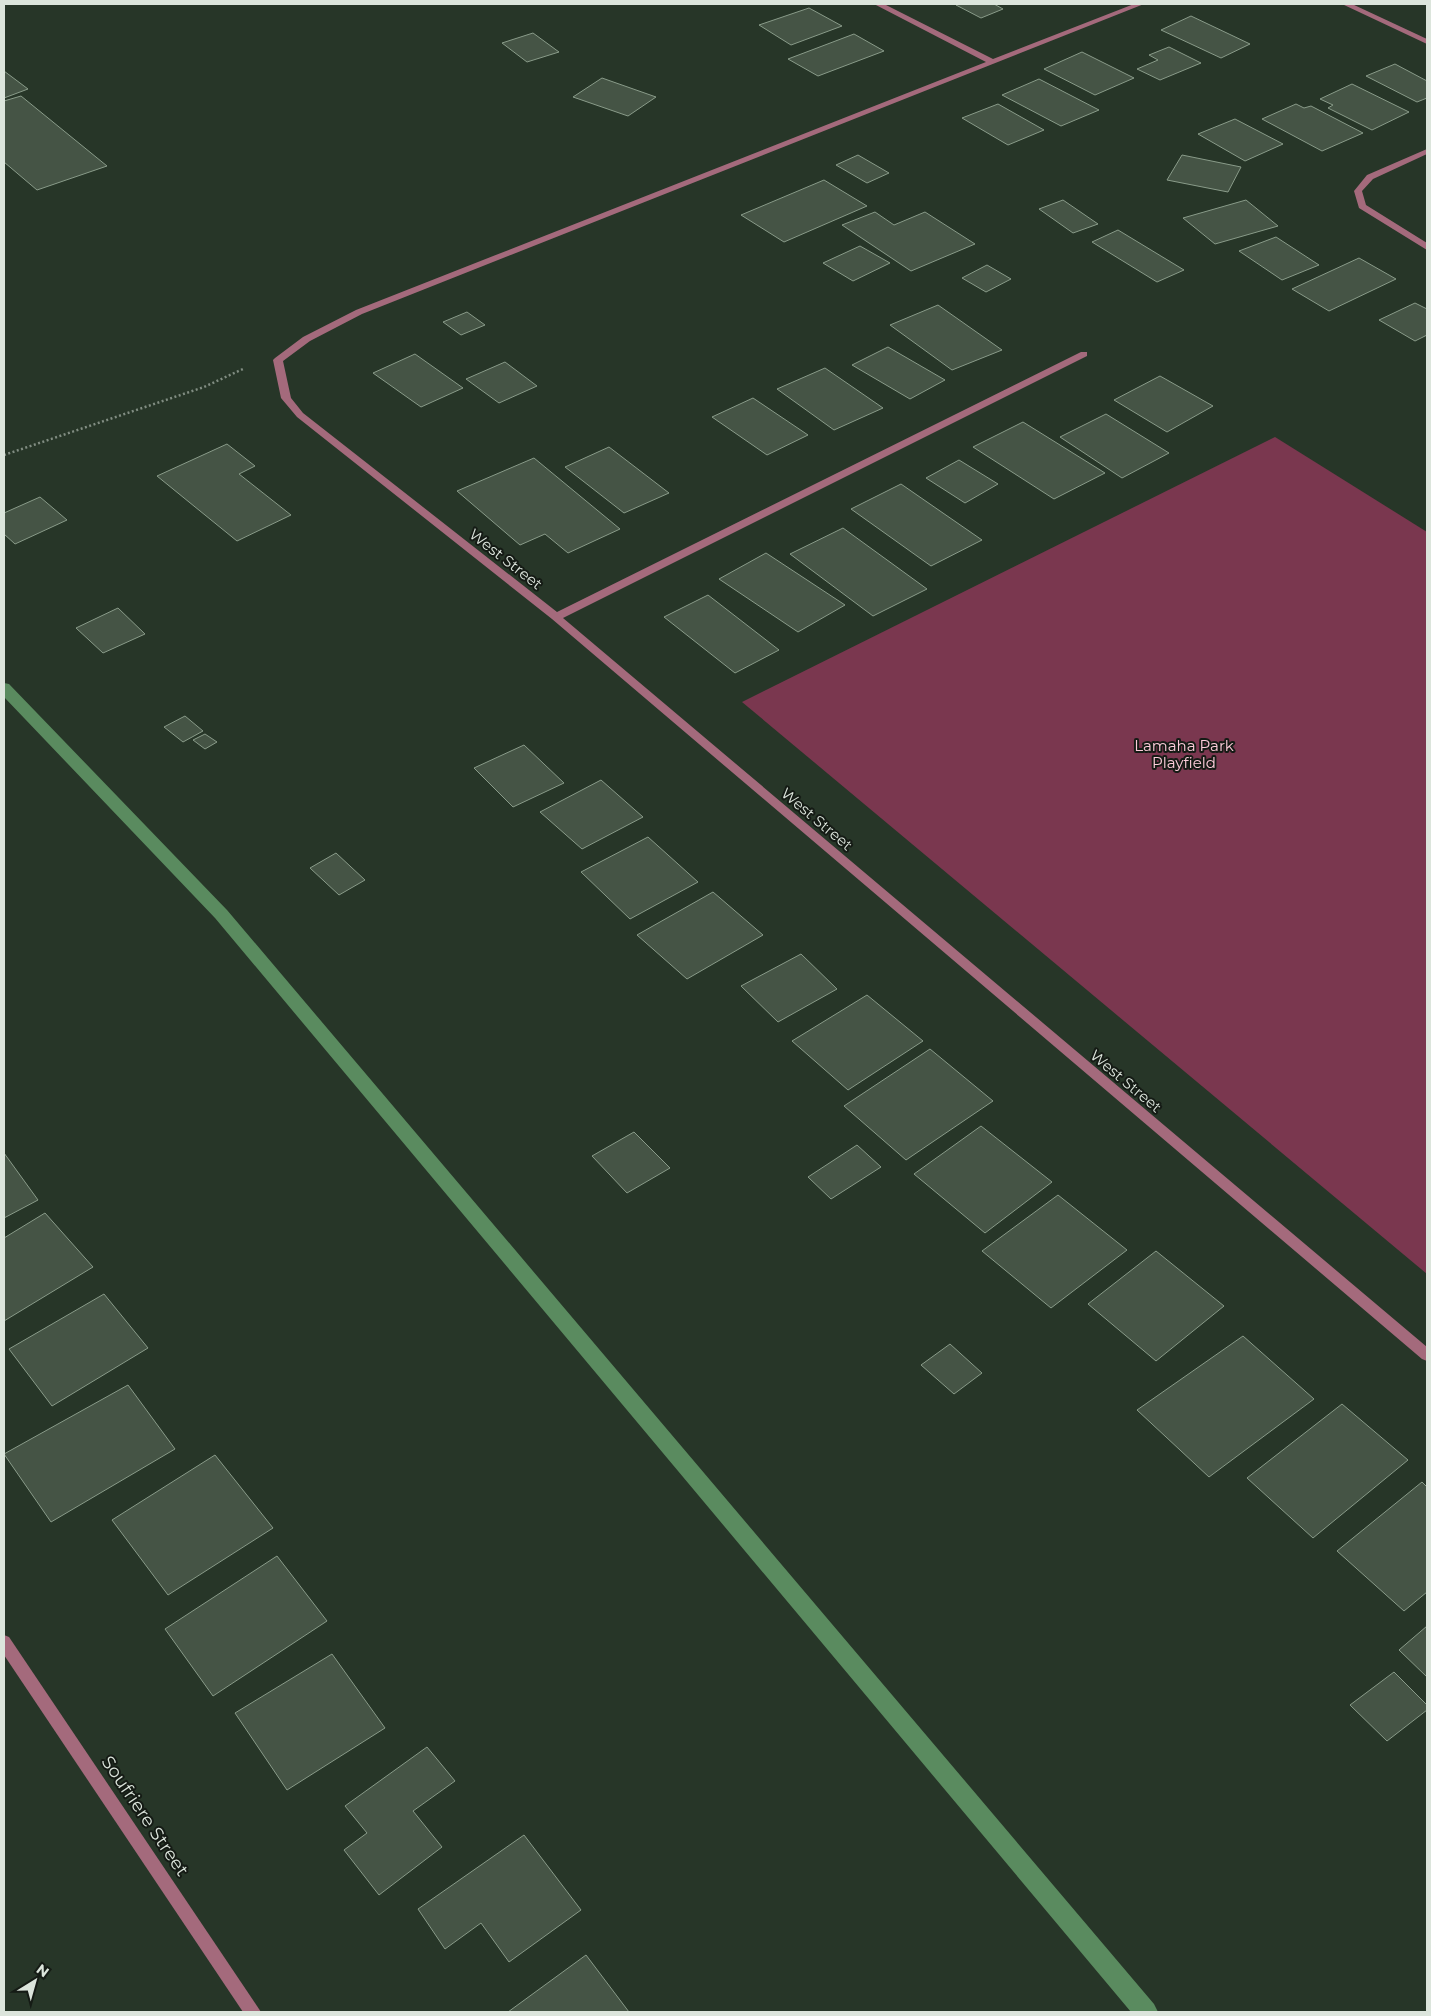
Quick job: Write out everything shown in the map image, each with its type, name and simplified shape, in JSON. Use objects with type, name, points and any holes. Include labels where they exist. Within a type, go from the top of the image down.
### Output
[{"type":"street","points":[[878,4],[993,62]]},
{"type":"street","points":[[278,360],[289,350],[311,336],[359,312],[1140,4]]},
{"type":"street","points":[[1346,4],[1427,42]]},
{"type":"street","points":[[1427,152],[1370,177],[1358,191],[1362,206],[1427,247]]},
{"type":"street","points":[[556,617],[1084,354]]},
{"type":"street","name":"West Street","points":[[278,360],[286,398],[300,415],[556,617],[1427,1355]]},
{"type":"street","name":"Soufriere Street","points":[[4,1642],[253,2012]]},
{"type":"path","points":[[4,455],[204,387],[242,369],[278,360]]},
{"type":"green space","name":"Lamaha Park Playfield","points":[[1275,437],[1427,532],[1427,1274],[742,702]]},
{"type":"building","points":[[994,4],[1003,9],[981,18],[956,5]]},
{"type":"building","points":[[809,8],[842,26],[791,45],[759,25]]},
{"type":"building","points":[[1191,16],[1250,44],[1221,58],[1161,30]]},
{"type":"building","points":[[533,33],[559,52],[527,62],[502,43]]},
{"type":"building","points":[[854,34],[884,51],[818,76],[788,59]]},
{"type":"building","points":[[1169,47],[1201,63],[1160,80],[1137,69],[1158,60],[1149,55]]},
{"type":"building","points":[[1082,52],[1134,78],[1095,95],[1044,69]]},
{"type":"building","points":[[1395,64],[1427,81],[1427,98],[1417,102],[1366,76]]},
{"type":"building","points":[[4,71],[28,89],[4,98]]},
{"type":"building","points":[[602,78],[656,97],[628,116],[573,97]]},
{"type":"building","points":[[1039,79],[1099,110],[1061,126],[1002,95]]},
{"type":"building","points":[[1352,84],[1409,112],[1372,130],[1328,108],[1333,105],[1320,99]]},
{"type":"building","points":[[21,96],[107,166],[37,190],[4,162],[4,101]]},
{"type":"building","points":[[998,104],[1044,130],[1008,145],[962,118]]},
{"type":"building","points":[[1296,104],[1304,108],[1311,106],[1363,133],[1322,151],[1262,119]]},
{"type":"building","points":[[1235,119],[1283,144],[1245,161],[1198,134]]},
{"type":"building","points":[[858,155],[889,173],[867,183],[836,165]]},
{"type":"building","points":[[1182,155],[1241,167],[1228,192],[1167,180]]},
{"type":"building","points":[[824,180],[867,206],[784,242],[741,215]]},
{"type":"building","points":[[1063,200],[1098,224],[1073,233],[1039,209]]},
{"type":"building","points":[[1246,200],[1278,226],[1215,244],[1183,218]]},
{"type":"building","points":[[875,212],[894,225],[925,212],[975,244],[911,271],[842,225]]},
{"type":"building","points":[[1118,230],[1184,270],[1157,282],[1092,242]]},
{"type":"building","points":[[1276,237],[1319,265],[1282,280],[1239,251]]},
{"type":"building","points":[[860,246],[890,263],[853,281],[823,263]]},
{"type":"building","points":[[1359,258],[1396,279],[1329,311],[1292,289]]},
{"type":"building","points":[[987,265],[1011,279],[986,292],[962,278]]},
{"type":"building","points":[[1415,303],[1427,309],[1427,335],[1415,341],[1379,320]]},
{"type":"building","points":[[938,305],[1002,350],[952,370],[890,325]]},
{"type":"building","points":[[467,312],[485,325],[461,335],[443,322]]},
{"type":"building","points":[[888,347],[945,380],[910,399],[852,365]]},
{"type":"building","points":[[415,354],[463,388],[421,407],[373,373]]},
{"type":"building","points":[[505,362],[537,386],[499,403],[466,379]]},
{"type":"building","points":[[825,368],[883,408],[834,430],[777,389]]},
{"type":"building","points":[[1160,376],[1213,406],[1167,432],[1114,400]]},
{"type":"building","points":[[753,398],[808,435],[767,455],[712,417]]},
{"type":"building","points":[[1106,414],[1169,453],[1122,478],[1060,437]]},
{"type":"building","points":[[1023,422],[1105,473],[1054,499],[973,447]]},
{"type":"building","points":[[227,444],[255,466],[239,474],[291,515],[237,541],[157,476]]},
{"type":"building","points":[[609,447],[669,493],[624,513],[565,467]]},
{"type":"building","points":[[534,458],[620,529],[568,553],[545,534],[520,545],[457,491]]},
{"type":"building","points":[[959,460],[998,484],[965,503],[926,478]]},
{"type":"building","points":[[901,484],[982,540],[931,566],[851,509]]},
{"type":"building","points":[[40,497],[67,520],[15,544],[4,534],[4,513]]},
{"type":"building","points":[[843,528],[927,589],[873,616],[790,554]]},
{"type":"building","points":[[766,553],[845,605],[798,632],[719,579]]},
{"type":"building","points":[[708,595],[779,650],[735,673],[664,617]]},
{"type":"building","points":[[118,608],[145,634],[103,653],[76,628]]},
{"type":"building","points":[[185,716],[203,731],[183,742],[164,727]]},
{"type":"building","points":[[205,734],[217,742],[205,749],[193,740]]},
{"type":"building","points":[[524,745],[564,783],[513,807],[474,768]]},
{"type":"building","points":[[601,780],[643,817],[582,849],[540,812]]},
{"type":"building","points":[[648,837],[698,882],[630,919],[581,872]]},
{"type":"building","points":[[336,853],[365,880],[339,895],[310,868]]},
{"type":"building","points":[[713,892],[763,935],[687,979],[637,935]]},
{"type":"building","points":[[801,954],[837,989],[778,1022],[741,986]]},
{"type":"building","points":[[867,995],[923,1041],[848,1090],[792,1041]]},
{"type":"building","points":[[930,1049],[993,1101],[906,1160],[844,1106]]},
{"type":"building","points":[[981,1126],[1052,1182],[985,1233],[914,1174]]},
{"type":"building","points":[[634,1132],[670,1168],[627,1193],[592,1156]]},
{"type":"building","points":[[857,1145],[881,1167],[831,1199],[808,1177]]},
{"type":"building","points":[[4,1153],[38,1200],[4,1218]]},
{"type":"building","points":[[1058,1195],[1127,1250],[1051,1308],[982,1251]]},
{"type":"building","points":[[45,1213],[93,1267],[4,1321],[4,1238]]},
{"type":"building","points":[[1156,1251],[1224,1306],[1156,1361],[1088,1304]]},
{"type":"building","points":[[104,1294],[148,1348],[52,1406],[9,1349]]},
{"type":"building","points":[[1243,1336],[1314,1399],[1209,1477],[1137,1410]]},
{"type":"building","points":[[950,1344],[982,1373],[954,1394],[921,1365]]},
{"type":"building","points":[[128,1385],[175,1449],[51,1522],[4,1454]]},
{"type":"building","points":[[1342,1404],[1408,1460],[1313,1538],[1247,1478]]},
{"type":"building","points":[[215,1455],[273,1528],[168,1595],[112,1520]]},
{"type":"building","points":[[1422,1482],[1427,1487],[1427,1592],[1404,1611],[1337,1551]]},
{"type":"building","points":[[277,1556],[327,1621],[213,1696],[165,1629]]},
{"type":"building","points":[[1427,1626],[1427,1677],[1399,1650]]},
{"type":"building","points":[[332,1654],[385,1728],[287,1790],[235,1713]]},
{"type":"building","points":[[1394,1672],[1427,1705],[1427,1710],[1387,1741],[1350,1705]]},
{"type":"building","points":[[427,1747],[455,1781],[413,1811],[442,1847],[379,1895],[344,1850],[367,1833],[345,1806]]},
{"type":"building","points":[[524,1835],[581,1910],[509,1962],[481,1923],[445,1949],[418,1909]]},
{"type":"building","points":[[586,1955],[629,2012],[508,2012]]},
{"type":"waterway","points":[[4,688],[221,914],[1146,2012]]}]
